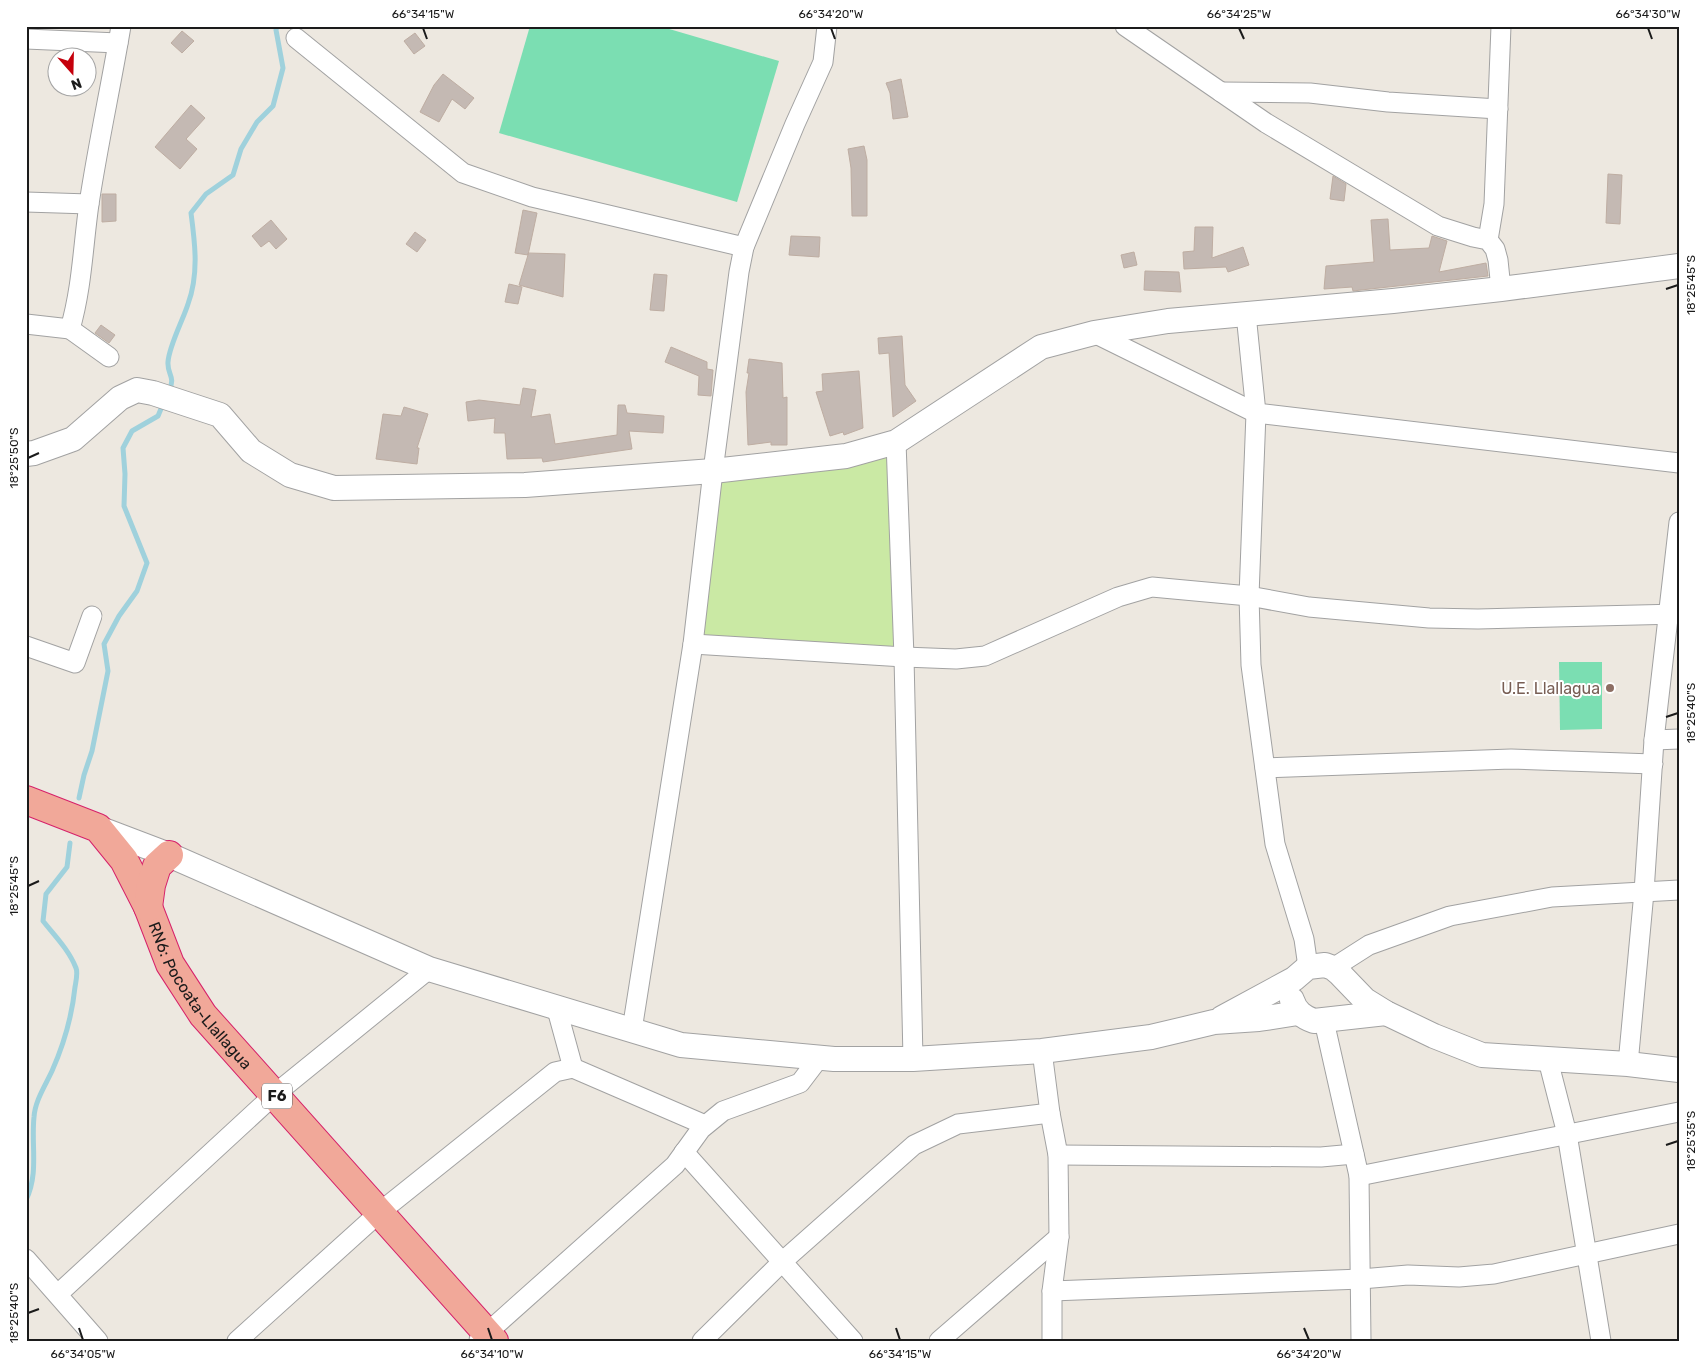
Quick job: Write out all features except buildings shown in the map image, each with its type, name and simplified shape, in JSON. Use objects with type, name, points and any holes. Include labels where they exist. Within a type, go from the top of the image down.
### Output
[{"type":"highway","name":"RN6: Pocoata-Llallagua","points":[[26,800],[98,828],[124,860],[148,907],[170,964],[203,1015],[380,1212],[487,1338]]},
{"type":"highway","points":[[148,907],[151,885],[157,866],[169,855]]},
{"type":"street","points":[[632,1030],[693,644],[739,272],[744,247],[823,62],[827,26]]},
{"type":"street","points":[[1125,26],[1266,123],[1438,226],[1488,240],[1495,249],[1502,289]]},
{"type":"street","points":[[1488,240],[1494,204],[1501,26]]},
{"type":"street","points":[[26,38],[119,34],[89,204],[80,285],[70,329]]},
{"type":"street","points":[[296,38],[463,173],[532,197],[744,247]]},
{"type":"street","points":[[1221,92],[1310,94],[1388,102],[1498,109]]},
{"type":"street","points":[[26,202],[89,204]]},
{"type":"street","points":[[26,454],[73,439],[120,398],[138,390],[153,392],[220,415],[251,451],[290,476],[334,488],[525,485],[713,471],[846,456],[896,442],[1041,347],[1094,333],[1168,321],[1393,301],[1679,266]]},
{"type":"street","points":[[1246,314],[1256,413],[1249,596],[1251,664],[1275,844],[1304,939],[1301,973],[1290,990],[1292,1002],[1298,1013],[1314,1021],[1386,1013]]},
{"type":"street","points":[[26,324],[70,329],[109,357]]},
{"type":"street","points":[[1094,333],[1256,413],[1679,463]]},
{"type":"street","points":[[896,442],[904,657],[913,1060]]},
{"type":"street","points":[[1628,1064],[1644,892],[1654,740],[1673,615],[1679,522]]},
{"type":"street","points":[[693,644],[904,657],[956,659],[985,656],[1118,597],[1152,587],[1249,596],[1309,607],[1428,618],[1478,619],[1673,615]]},
{"type":"street","points":[[26,646],[75,663],[92,616]]},
{"type":"street","points":[[1654,740],[1679,738]]},
{"type":"street","points":[[1265,768],[1511,758],[1652,764]]},
{"type":"street","points":[[98,828],[169,855],[429,968],[681,1046],[819,1058],[913,1060],[1042,1051],[1152,1037],[1214,1022],[1259,1019],[1298,1013]]},
{"type":"street","points":[[1339,974],[1369,945],[1450,916],[1552,897],[1679,890]]},
{"type":"street","points":[[1214,1022],[1301,973],[1325,965],[1339,974],[1365,1000],[1386,1013],[1434,1036],[1482,1054],[1628,1064],[1679,1070]]},
{"type":"street","points":[[58,1294],[275,1094],[429,968]]},
{"type":"street","points":[[1327,1020],[1343,1009],[1348,995],[1339,974]]},
{"type":"street","points":[[556,1006],[573,1068]]},
{"type":"street","points":[[1327,1020],[1359,1176],[1361,1341]]},
{"type":"street","points":[[1042,1051],[1058,1155],[1059,1236],[1052,1291],[1052,1341]]},
{"type":"street","points":[[487,1338],[675,1165],[705,1125],[723,1111],[800,1083],[819,1058]]},
{"type":"street","points":[[1548,1060],[1566,1134],[1602,1341]]},
{"type":"street","points":[[237,1341],[380,1212],[555,1072],[573,1068],[705,1125]]},
{"type":"street","points":[[702,1341],[783,1260],[914,1145],[958,1124],[1050,1112]]},
{"type":"street","points":[[1359,1176],[1679,1112]]},
{"type":"street","points":[[684,1152],[783,1260],[853,1341]]},
{"type":"street","points":[[1058,1155],[1321,1158],[1354,1154]]},
{"type":"street","points":[[1052,1291],[1408,1276],[1459,1277],[1494,1274],[1679,1234]]},
{"type":"street","points":[[939,1341],[1059,1236]]},
{"type":"street","points":[[26,1259],[98,1341]]},
{"type":"green space","points":[[530,26],[659,26],[779,61],[737,202],[499,133]]},
{"type":"green space","points":[[896,442],[904,657],[693,644],[713,471]]},
{"type":"green space","points":[[1559,662],[1602,662],[1602,729],[1560,730]]},
{"type":"waterway","points":[[169,391],[172,382],[168,366],[169,356],[188,304],[194,281],[195,247],[191,213],[206,194],[233,175],[241,149],[257,122],[273,106],[283,68],[276,30],[277,26]]},
{"type":"waterway","points":[[79,798],[92,751],[108,671],[104,644],[119,616],[137,591],[147,563],[124,506],[125,474],[123,448],[132,431],[158,416],[163,404]]},
{"type":"waterway","points":[[26,1200],[32,1180],[35,1111],[38,1099],[52,1071],[64,1040],[70,1019],[77,977],[76,968],[70,955],[43,921],[46,894],[67,867],[70,843]]},
{"type":"place","name":"U.E. Llallagua","points":[[1610,688]]}]
